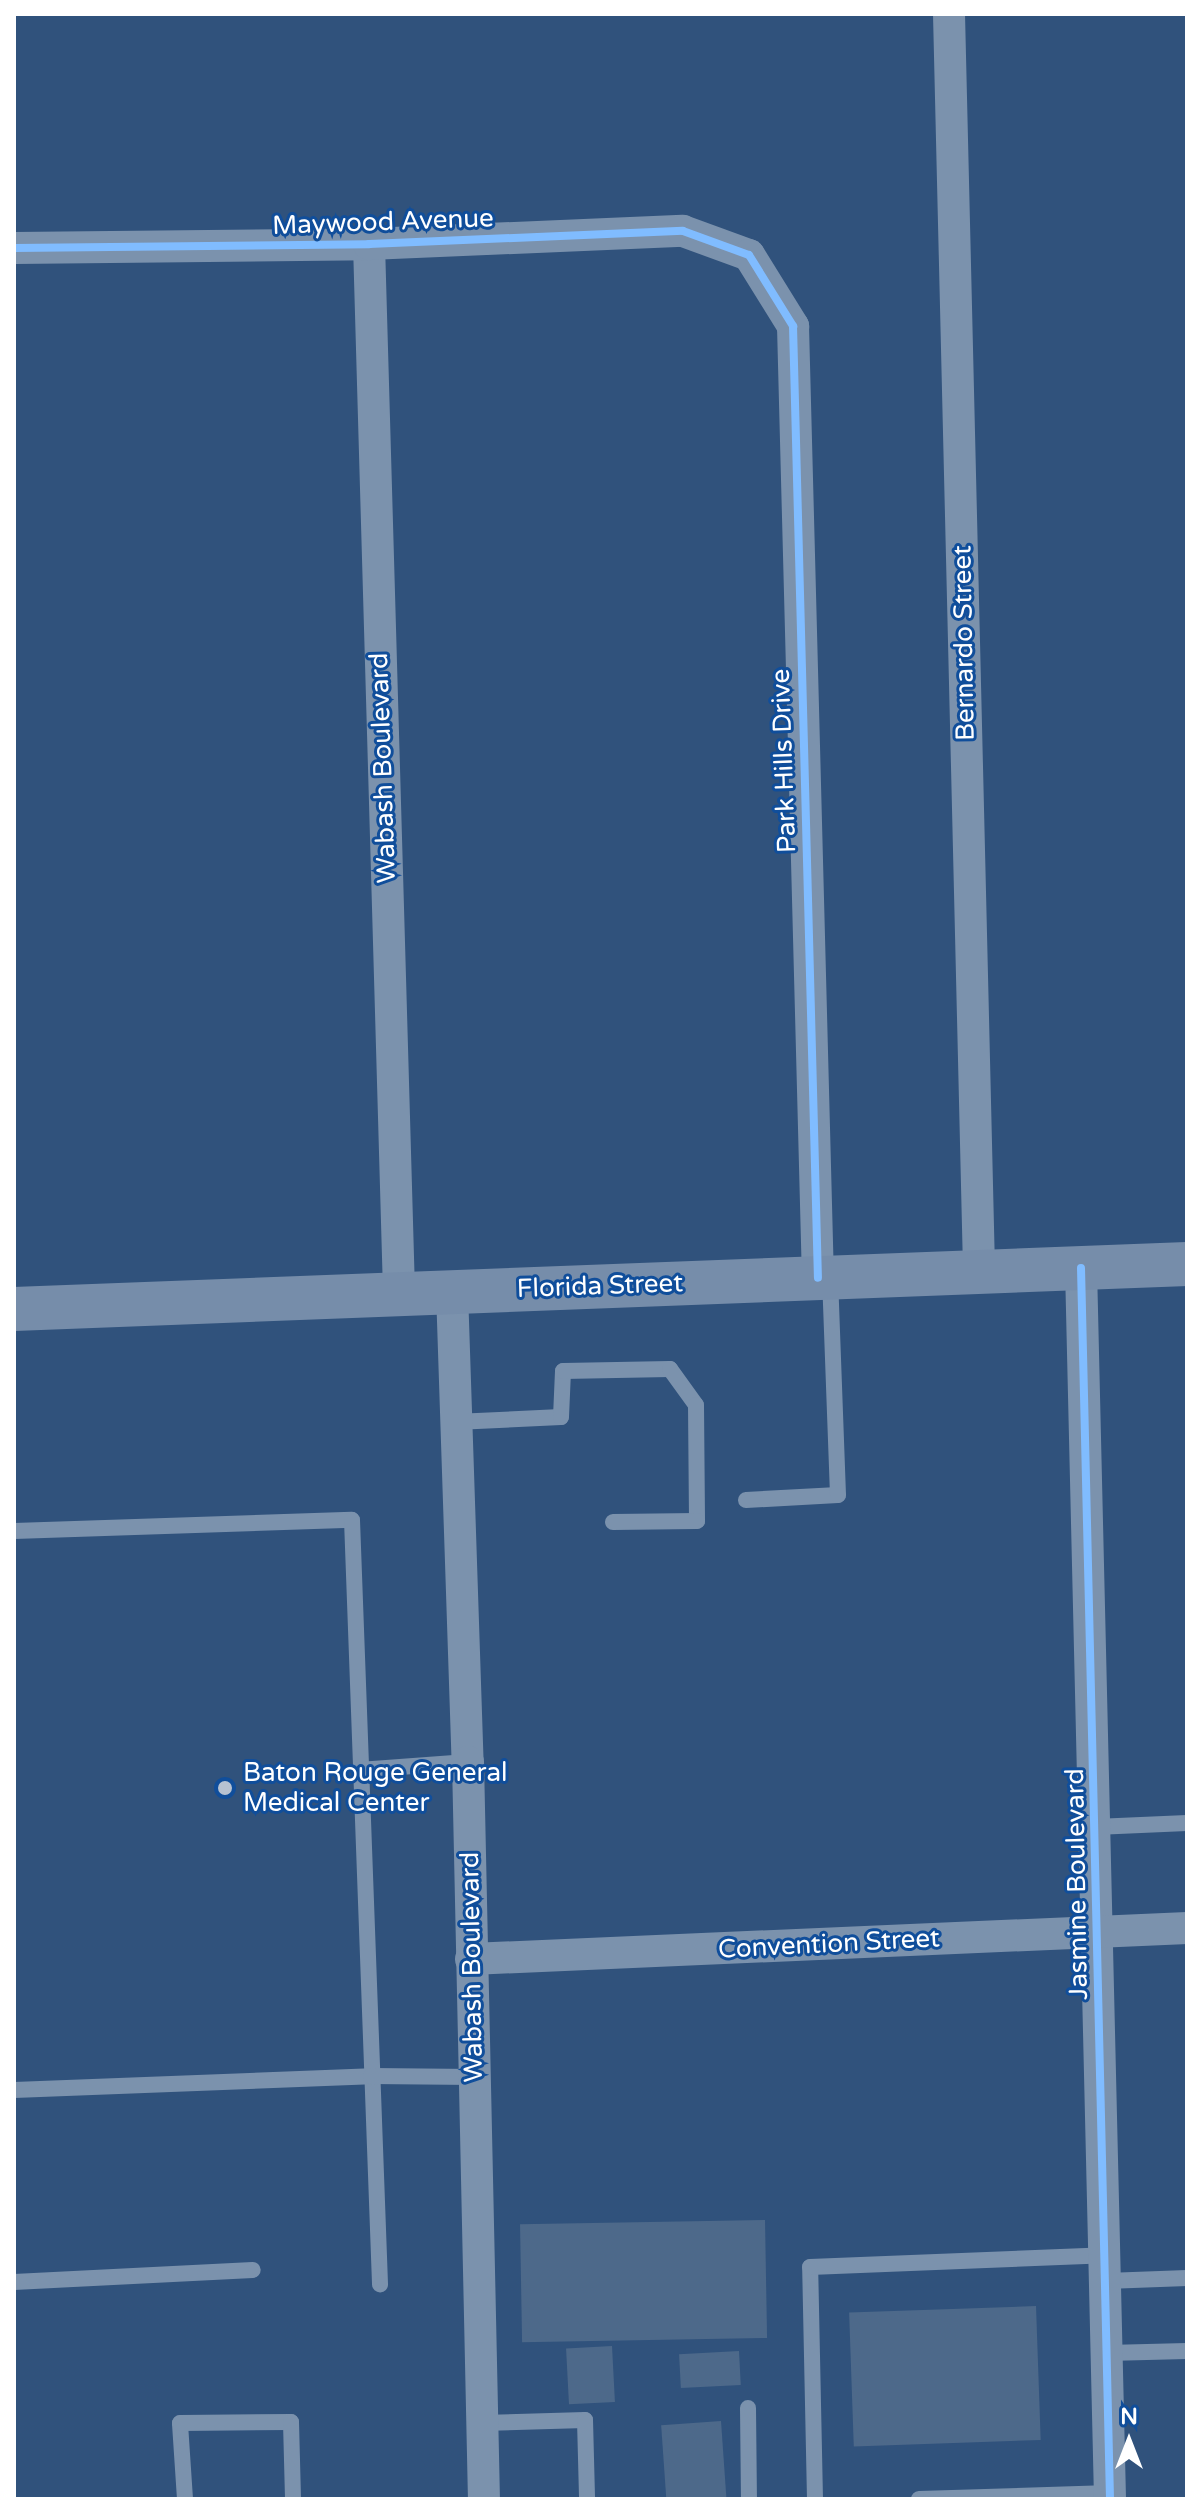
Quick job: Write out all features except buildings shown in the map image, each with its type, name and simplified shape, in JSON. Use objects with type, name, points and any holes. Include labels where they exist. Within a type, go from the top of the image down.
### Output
[{"type":"main road","name":"Florida Street","points":[[14,1309],[1187,1264]]},
{"type":"street","name":"Bernardo Street","points":[[949,14],[979,1272]]},
{"type":"street","name":"Maywood Avenue","points":[[14,248],[369,244],[683,231],[749,255]]},
{"type":"street","name":"Wabash Boulevard","points":[[369,244],[399,1293]]},
{"type":"street","name":"Park Hills Drive","points":[[749,255],[793,326],[824,1278]]},
{"type":"street","name":"Jasmine Boulevard","points":[[1081,1268],[1110,2496]]},
{"type":"street","name":"Wabash Boulevard","points":[[452,1291],[468,1762],[484,2499]]},
{"type":"street","name":"Convention Street","points":[[471,1959],[1187,1928]]},
{"type":"lane","points":[[746,1500],[838,1495],[824,1278]]},
{"type":"lane","points":[[455,1422],[561,1417],[563,1371],[670,1369],[696,1405],[697,1521],[613,1522]]},
{"type":"lane","points":[[14,1531],[352,1520],[380,2284]]},
{"type":"lane","points":[[359,1770],[468,1762]]},
{"type":"lane","points":[[1095,1827],[1187,1823]]},
{"type":"lane","points":[[14,2090],[371,2076],[474,2077]]},
{"type":"lane","points":[[815,2499],[810,2267],[1106,2268],[1187,2278]]},
{"type":"lane","points":[[14,2282],[253,2270]]},
{"type":"lane","points":[[1107,2353],[1187,2351]]},
{"type":"lane","points":[[748,2408],[749,2499]]},
{"type":"lane","points":[[482,2423],[585,2420],[587,2499]]},
{"type":"lane","points":[[185,2499],[180,2423],[291,2422],[293,2499]]},
{"type":"lane","points":[[919,2499],[1110,2496]]},
{"type":"cycle path","points":[[14,248],[369,244],[683,231],[749,255],[793,326],[818,1278]]},
{"type":"cycle path","points":[[1081,1268],[1110,2499]]},
{"type":"place","name":"Baton Rouge General Medical Center","points":[[225,1788]]}]
